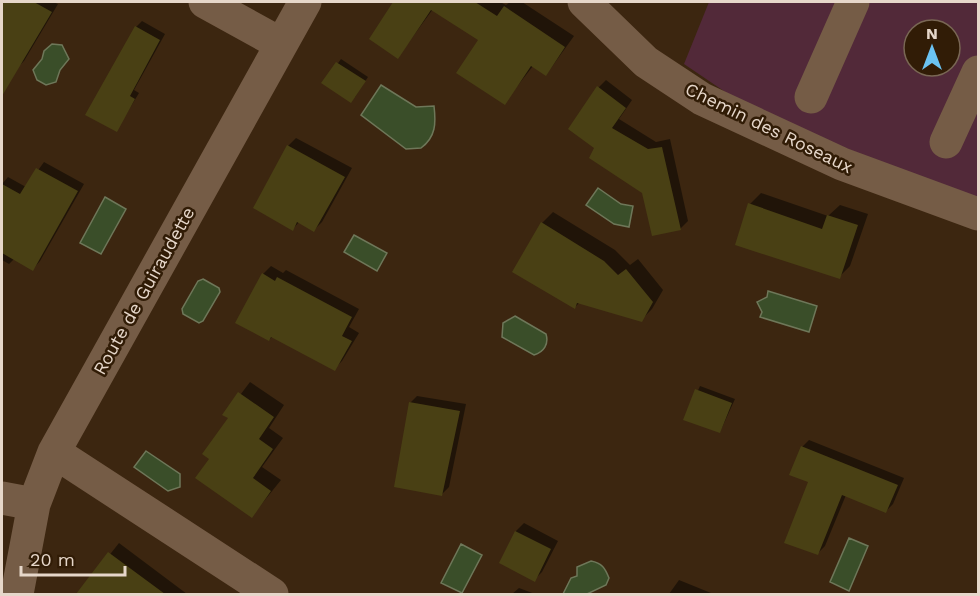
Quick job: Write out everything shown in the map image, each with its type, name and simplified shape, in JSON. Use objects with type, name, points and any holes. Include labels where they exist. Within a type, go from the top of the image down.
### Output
[{"type":"street","points":[[205,2],[281,44]]},
{"type":"street","name":"Route de Guiraudette","points":[[17,594],[34,504],[54,452],[305,2]]},
{"type":"street","name":"Chemin des Roseaux","points":[[584,2],[646,62],[702,99],[842,164],[978,214]]},
{"type":"street","points":[[811,97],[853,2]]},
{"type":"street","points":[[946,142],[978,72]]},
{"type":"street","points":[[54,452],[272,594]]},
{"type":"street","points":[[2,498],[34,504]]},
{"type":"shaded area","points":[[709,2],[978,2],[978,204],[746,106],[684,64]]},
{"type":"shaded area","points":[[52,44],[62,45],[69,59],[60,70],[56,82],[46,85],[37,80],[33,70],[42,59],[44,51]]},
{"type":"shaded area","points":[[381,85],[416,107],[434,106],[434,129],[430,139],[421,148],[406,149],[361,115]]},
{"type":"shaded area","points":[[598,188],[621,204],[633,206],[629,227],[614,224],[586,205]]},
{"type":"shaded area","points":[[105,197],[126,209],[101,254],[80,243]]},
{"type":"shaded area","points":[[354,235],[387,253],[377,271],[344,252]]},
{"type":"shaded area","points":[[203,279],[219,288],[220,292],[203,321],[199,323],[183,314],[182,309],[198,281]]},
{"type":"shaded area","points":[[768,291],[817,306],[809,332],[760,317],[762,312],[757,302],[767,297]]},
{"type":"shaded area","points":[[515,316],[546,334],[546,344],[541,352],[534,355],[502,337],[503,323]]},
{"type":"shaded area","points":[[146,451],[180,474],[180,487],[168,491],[134,467]]},
{"type":"shaded area","points":[[849,538],[868,546],[849,591],[830,582]]},
{"type":"shaded area","points":[[461,544],[482,555],[462,593],[441,583]]},
{"type":"shaded area","points":[[591,561],[598,563],[604,569],[609,578],[606,585],[587,594],[563,594],[571,578],[577,576],[577,567]]},
{"type":"building","points":[[2,2],[34,2],[52,12],[2,96]]},
{"type":"building","points":[[393,2],[475,2],[497,16],[504,6],[565,47],[546,76],[531,66],[505,105],[456,73],[478,40],[431,10],[398,59],[369,39]]},
{"type":"building","points":[[135,26],[160,40],[130,96],[135,99],[117,132],[85,115]]},
{"type":"building","points":[[336,62],[366,81],[351,103],[321,83]]},
{"type":"building","points":[[597,86],[626,108],[612,128],[648,149],[662,147],[681,230],[652,236],[642,193],[589,158],[594,148],[568,129]]},
{"type":"building","points":[[287,145],[345,177],[314,232],[297,222],[293,231],[253,208]]},
{"type":"building","points":[[36,168],[78,191],[33,271],[2,253],[2,184],[20,194]]},
{"type":"building","points":[[748,203],[822,229],[827,215],[858,225],[840,279],[735,245]]},
{"type":"building","points":[[541,222],[604,261],[618,275],[626,269],[653,302],[642,322],[577,303],[575,309],[512,272]]},
{"type":"building","points":[[262,273],[275,281],[277,277],[352,317],[342,336],[352,341],[335,371],[271,337],[269,341],[235,323]]},
{"type":"building","points":[[695,389],[732,403],[720,433],[683,420]]},
{"type":"building","points":[[238,392],[274,417],[259,439],[273,449],[253,478],[271,491],[252,518],[195,478],[209,459],[202,454],[228,418],[222,415]]},
{"type":"building","points":[[409,402],[460,411],[442,496],[394,487]]},
{"type":"building","points":[[801,446],[898,485],[886,513],[842,495],[818,555],[784,543],[808,482],[789,475]]},
{"type":"building","points":[[515,531],[551,549],[535,582],[499,563]]},
{"type":"building","points":[[108,552],[165,594],[76,594]]}]
